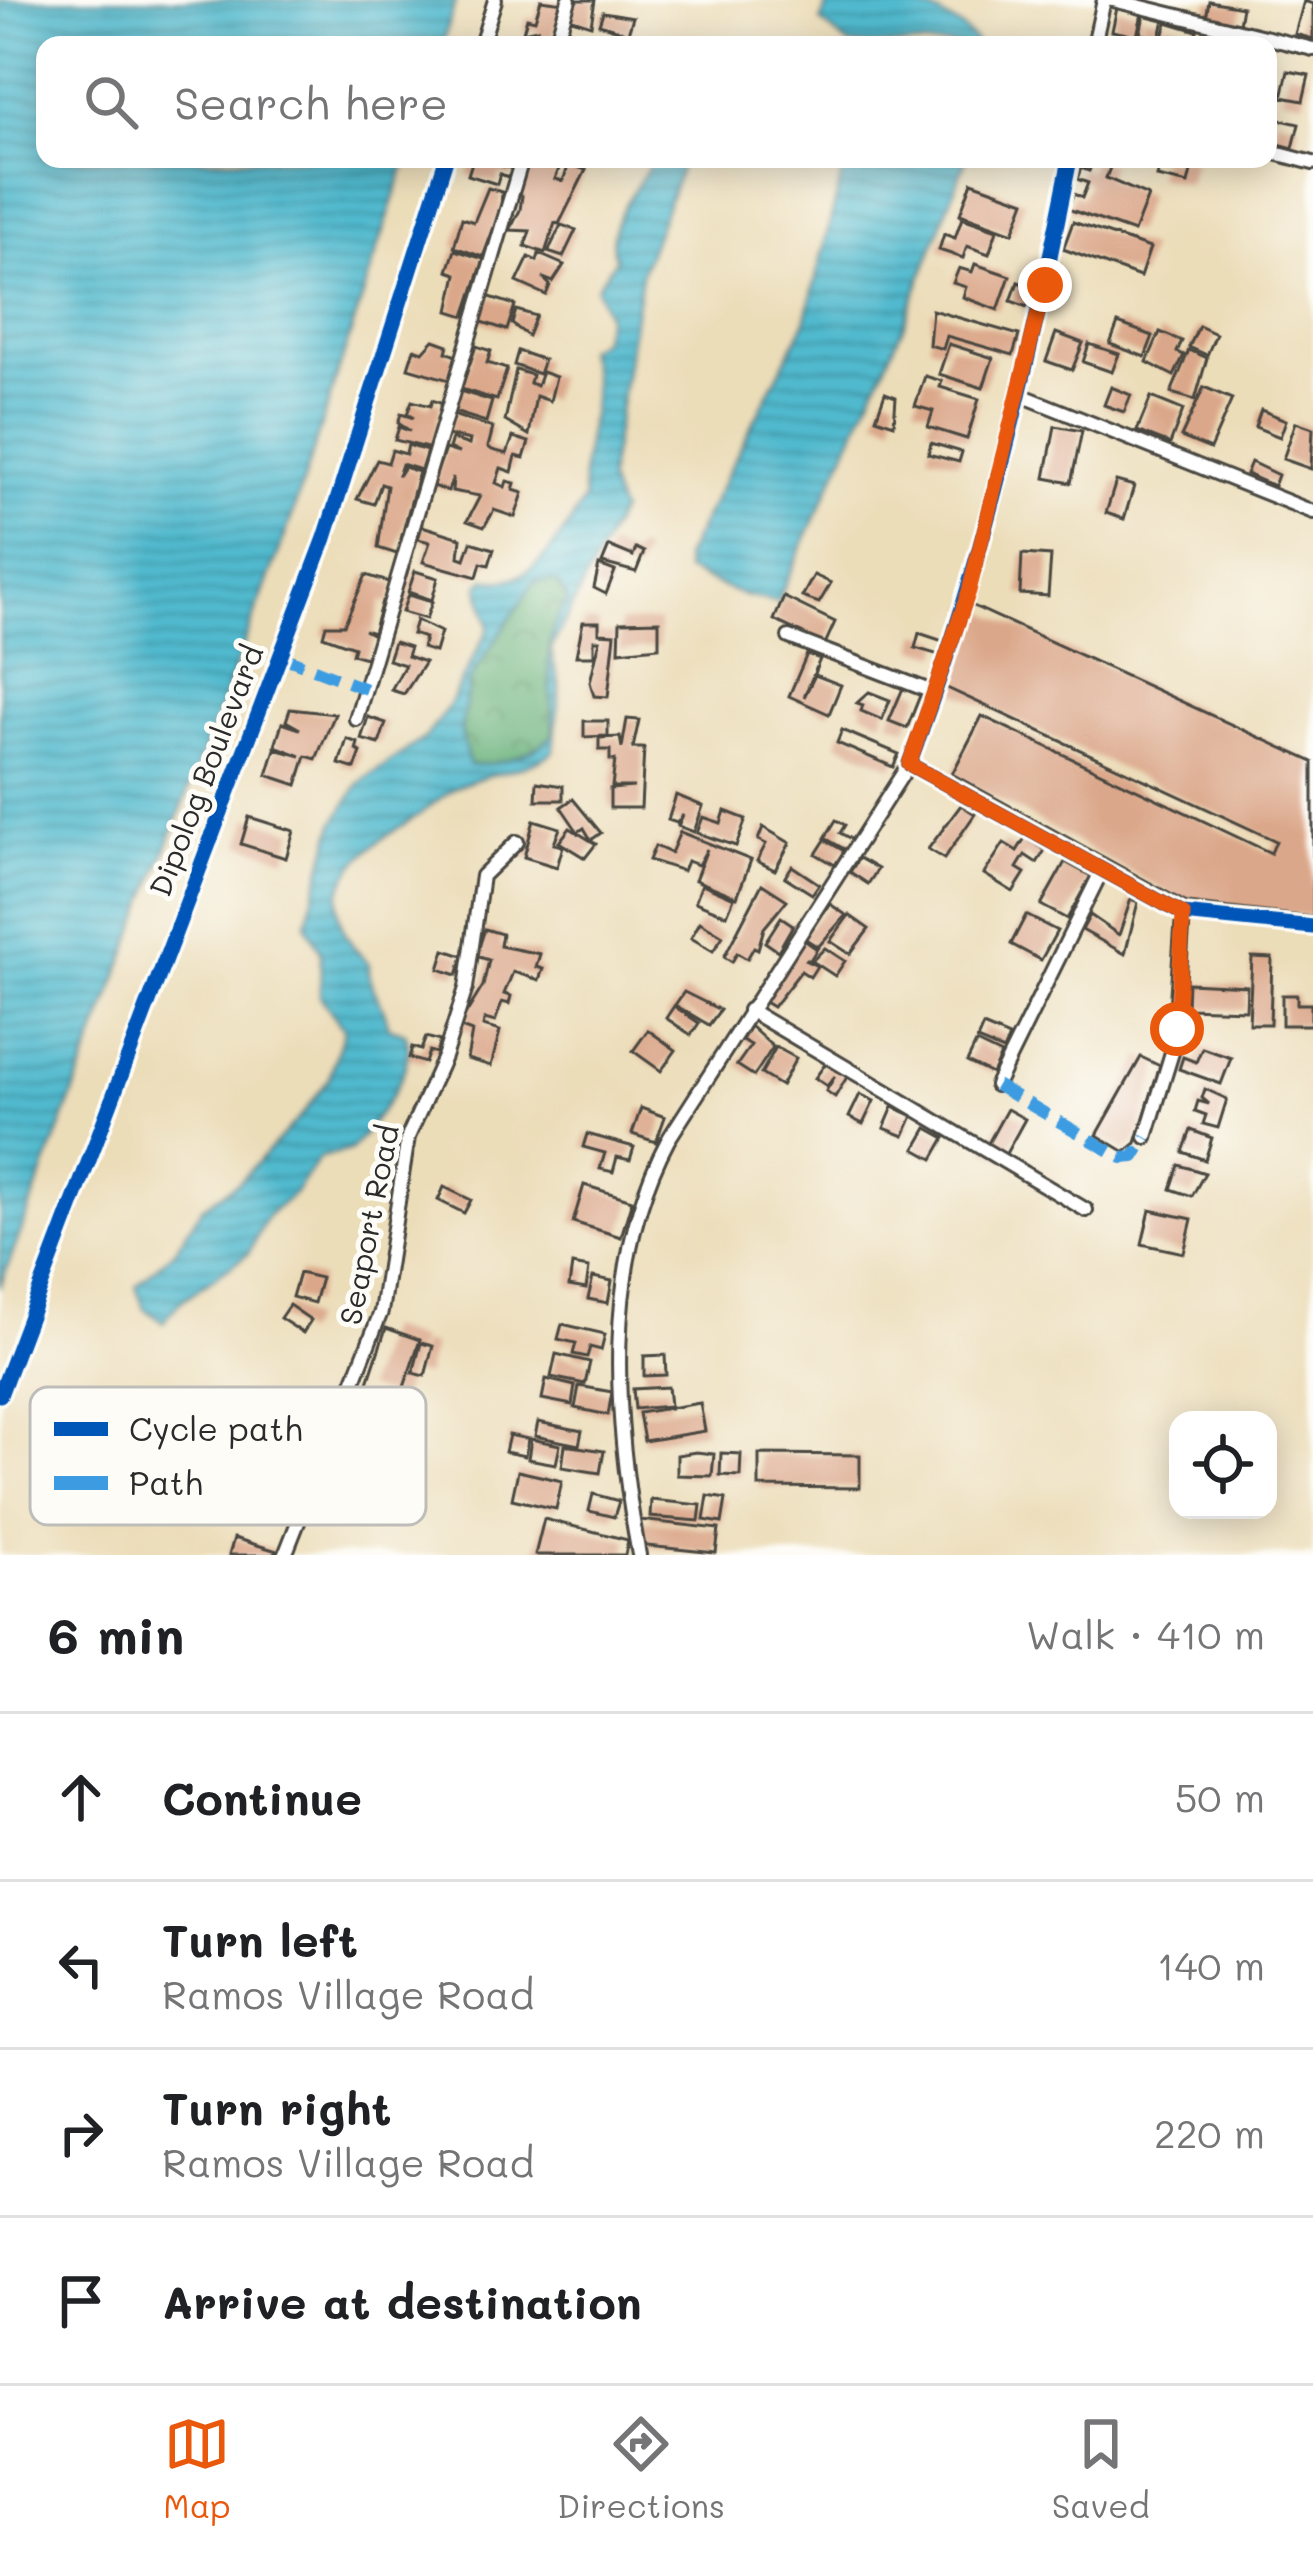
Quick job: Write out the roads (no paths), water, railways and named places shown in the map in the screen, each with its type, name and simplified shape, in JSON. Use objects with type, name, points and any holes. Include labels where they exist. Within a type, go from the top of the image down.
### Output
[{"type":"street","points":[[484,36],[495,0]]},
{"type":"street","points":[[559,36],[569,0]]},
{"type":"street","points":[[1096,36],[1104,0]]},
{"type":"street","points":[[1113,0],[1260,36]]},
{"type":"street","points":[[1277,40],[1313,49]]},
{"type":"street","points":[[1277,154],[1313,163]]},
{"type":"street","name":"Dipolog Boulevard","points":[[0,1395],[325,538],[443,168]]},
{"type":"street","points":[[356,718],[519,168]]},
{"type":"street","points":[[639,1555],[624,1464],[620,1371],[634,1228],[646,1185],[668,1140],[749,1010],[909,764],[935,693],[1021,395],[1068,168]]},
{"type":"street","points":[[1021,395],[1313,512]]},
{"type":"street","points":[[789,637],[935,693]]},
{"type":"street","points":[[909,764],[1183,914],[1313,927]]},
{"type":"street","name":"Seaport Road","points":[[351,1387],[381,1312],[408,1138],[444,1058],[466,988],[482,876],[517,842]]},
{"type":"street","points":[[996,1085],[1102,870]]},
{"type":"street","points":[[1147,1138],[1174,1046],[1183,914]]},
{"type":"street","points":[[749,1010],[1086,1210]]},
{"type":"street","name":"Seaport Road","points":[[285,1555],[297,1525]]},
{"type":"water","points":[[0,0],[456,0],[445,36],[36,36],[36,168],[404,168],[289,525],[0,1287]]},
{"type":"water","points":[[829,0],[892,2],[930,11],[970,36],[838,36],[821,22]]},
{"type":"water","points":[[647,168],[681,168],[642,271],[608,481],[620,511],[551,650],[560,687],[554,751],[457,787],[354,865],[339,901],[340,921],[369,964],[388,1027],[405,1033],[408,1047],[400,1079],[351,1150],[320,1157],[294,1194],[268,1215],[248,1254],[181,1301],[163,1322],[144,1308],[136,1286],[176,1249],[202,1207],[239,1182],[329,1079],[344,1030],[320,996],[321,952],[306,924],[335,822],[359,783],[426,737],[448,707],[489,628],[479,585],[486,579],[517,577],[532,568],[556,543],[584,500],[593,390],[586,349],[601,340],[607,315],[596,288],[616,259],[613,234]],"holes":[[[535,581],[557,582],[568,601],[558,615],[550,647],[553,734],[514,757],[469,765],[461,730],[470,679]]]},
{"type":"water","points":[[844,168],[963,168],[902,329],[777,602],[744,596],[686,571],[684,558],[805,322]]}]
